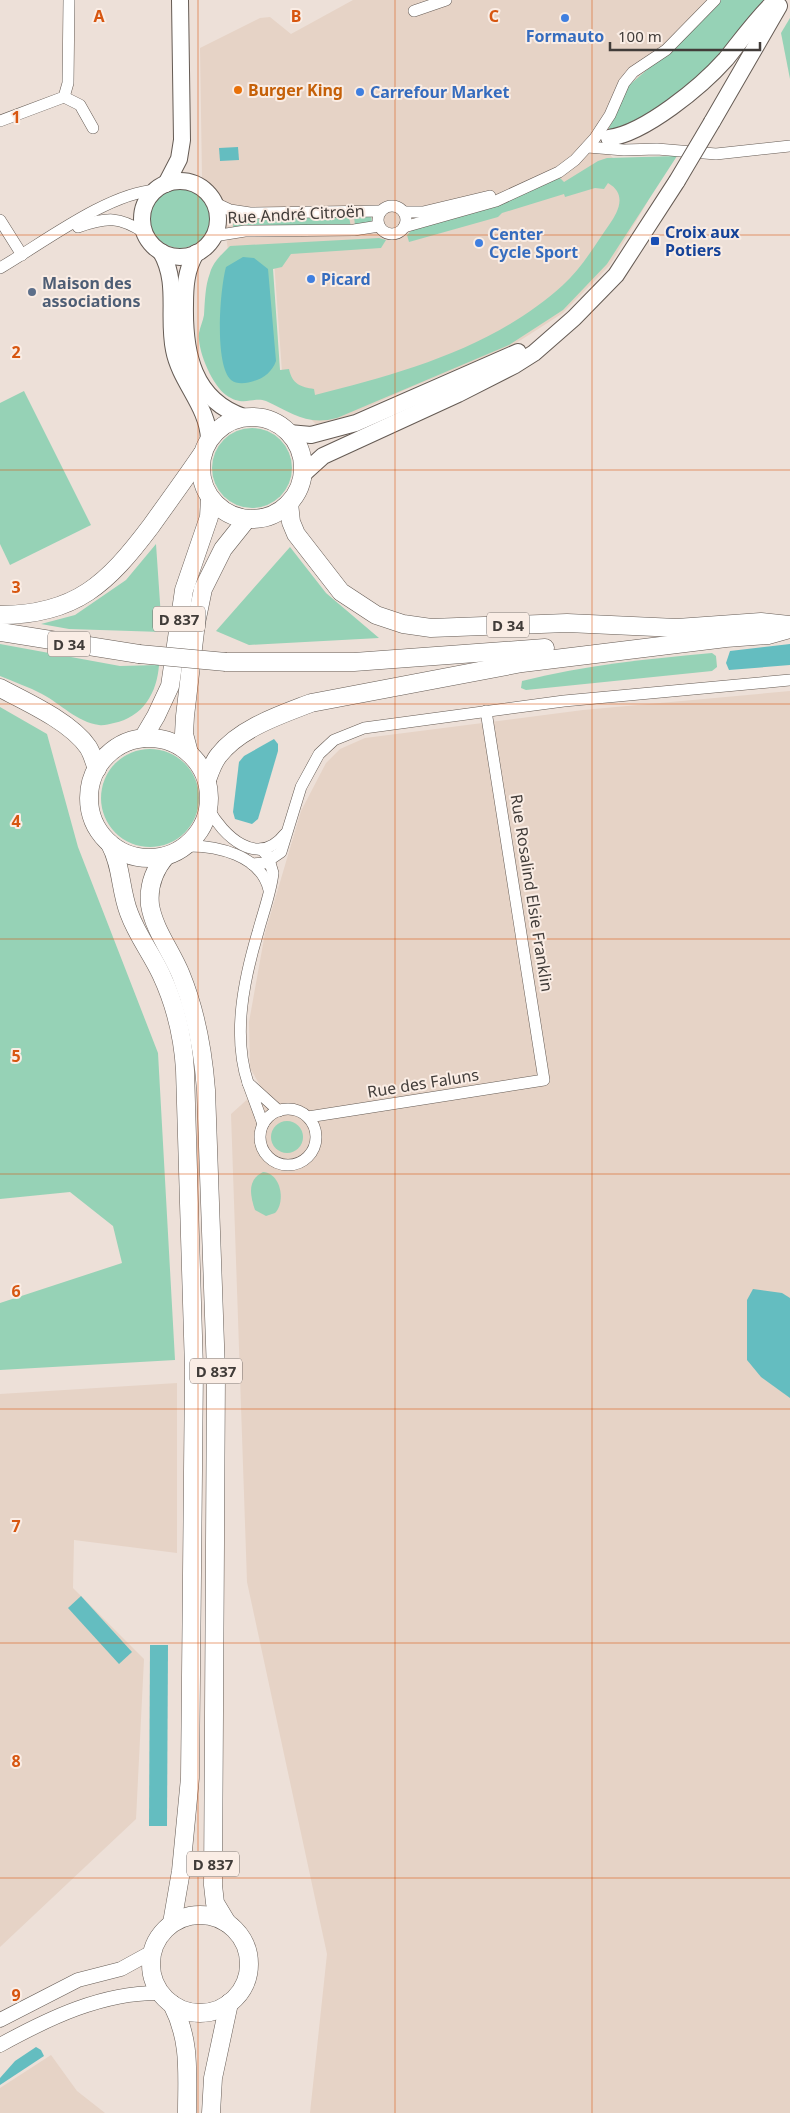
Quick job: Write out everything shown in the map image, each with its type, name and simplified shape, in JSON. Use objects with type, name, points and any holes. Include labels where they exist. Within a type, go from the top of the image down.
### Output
[{"type":"main road","points":[[180,0],[182,140],[179,159],[144,210],[143,226],[145,233],[152,244],[161,252],[170,270],[174,352],[185,381],[206,419],[206,445],[201,475],[210,498],[226,512],[247,519],[270,516],[289,502],[300,485],[302,475],[300,452],[289,433],[269,420],[244,418],[221,407],[199,380],[188,356],[184,331],[185,289],[188,269],[196,253]]},
{"type":"main road","points":[[597,141],[622,136],[642,127],[678,101],[724,61],[776,0]]},
{"type":"main road","points":[[302,475],[323,456],[515,365],[534,353],[574,318],[616,275],[677,181],[783,0]]},
{"type":"main road","points":[[182,140],[194,184]]},
{"type":"main road","points":[[161,187],[184,181],[202,188],[215,202],[218,220],[214,236],[209,243],[196,253],[178,257],[161,252]]},
{"type":"main road","points":[[289,433],[311,435],[356,423],[552,336]]},
{"type":"main road","points":[[0,615],[28,614],[52,609],[81,597],[104,581],[132,551],[206,445],[225,425],[244,418]]},
{"type":"main road","name":"D 837","points":[[143,738],[170,686],[184,590],[209,517],[210,498]]},
{"type":"main road","name":"D 34","points":[[289,502],[291,522],[296,534],[341,592],[376,615],[403,624],[431,628],[567,623],[676,628],[761,622],[790,627]]},
{"type":"main road","name":"D 837","points":[[189,753],[184,734],[185,716],[200,599],[214,565],[233,534],[247,519]]},
{"type":"main road","points":[[207,780],[219,755],[238,738],[279,715],[311,703],[522,663],[726,638],[768,635],[790,627]]},
{"type":"main road","name":"D 34","points":[[0,632],[139,654],[226,662],[322,663],[410,660],[790,627]]},
{"type":"main road","points":[[0,688],[47,714],[75,734],[90,750],[96,769]]},
{"type":"main road","points":[[143,738],[168,741],[189,753],[202,768],[207,780],[208,808],[200,829],[185,846],[166,856],[136,857],[110,844],[96,827],[90,812],[89,790],[96,769],[113,749],[143,738]]},
{"type":"main road","name":"D 837","points":[[110,844],[119,861],[128,912],[160,973],[174,1008],[182,1040],[185,1070],[194,1369],[190,1778],[182,1871],[172,1923]]},
{"type":"main road","name":"D 837","points":[[166,856],[154,874],[150,888],[152,912],[192,1006],[202,1046],[206,1090],[216,1372],[213,1885],[215,1902],[227,1923]]},
{"type":"main road","points":[[166,1999],[183,2010],[201,2012],[219,2009],[229,2003],[244,1985],[249,1962],[242,1940],[227,1923],[216,1918],[194,1915],[172,1923],[160,1936],[152,1952],[153,1980],[166,1999],[185,2035],[188,2060],[187,2113]]},
{"type":"main road","points":[[211,2113],[213,2078],[229,2003]]},
{"type":"street","points":[[64,96],[68,83],[69,0]]},
{"type":"street","points":[[414,11],[446,0]]},
{"type":"street","points":[[524,188],[423,212],[404,212],[392,206],[381,211],[378,218],[379,226],[390,234],[399,232],[404,227],[496,202],[559,172],[597,141],[624,83],[633,72],[666,50],[715,0]]},
{"type":"street","points":[[0,121],[64,96]]},
{"type":"street","points":[[64,96],[80,105],[93,128]]},
{"type":"street","points":[[597,141],[624,150],[657,149],[716,154],[790,146]]},
{"type":"street","points":[[597,141],[624,150]]},
{"type":"street","points":[[0,268],[108,204],[133,193],[161,187]]},
{"type":"street","name":"Rue André Citroën","points":[[215,202],[230,210],[250,213],[381,211]]},
{"type":"street","points":[[404,212],[406,219],[404,227]]},
{"type":"street","points":[[0,220],[22,255]]},
{"type":"street","points":[[46,241],[97,220],[124,220],[145,233]]},
{"type":"street","name":"Rue André Citroën","points":[[214,236],[246,231],[309,232],[354,230],[379,226]]},
{"type":"street","points":[[252,864],[271,861],[281,852],[308,770],[319,754],[334,740],[364,728],[564,701],[790,680]]},
{"type":"street","name":"Rue Rosalind Elsie Franklin","points":[[486,711],[544,1080]]},
{"type":"street","points":[[208,808],[217,823],[237,842],[249,848],[261,849],[275,844],[288,830]]},
{"type":"street","points":[[185,846],[214,847],[252,864],[265,877],[269,891]]},
{"type":"street","points":[[261,849],[271,861],[273,872],[250,958],[244,993],[242,1031],[244,1072],[263,1124],[260,1140],[266,1155],[279,1163],[291,1164],[303,1160],[314,1147],[316,1134],[308,1117],[292,1109],[279,1111],[263,1124]]},
{"type":"street","name":"Rue des Faluns","points":[[308,1117],[544,1080]]},
{"type":"street","points":[[248,1083],[279,1111]]},
{"type":"street","points":[[0,2020],[78,1980],[121,1969],[152,1952]]},
{"type":"street","points":[[0,2045],[40,2023],[76,2008],[138,1993],[166,1999]]},
{"type":"shaded area","points":[[353,0],[721,0],[691,32],[627,87],[610,132],[590,130],[648,201],[610,265],[563,313],[510,347],[405,390],[348,416],[316,424],[296,406],[283,386],[273,247],[228,250],[221,201],[202,178],[200,48],[260,18],[270,17],[291,34]]},
{"type":"shaded area","points":[[790,691],[790,2113],[310,2113],[327,1954],[247,1582],[231,1114],[261,1087],[250,1068],[249,1022],[265,933],[301,811],[326,763],[340,749],[365,738],[583,710]]},
{"type":"shaded area","points":[[177,1383],[177,1553],[74,1540],[73,1588],[144,1659],[136,1819],[0,1947],[0,1394]]},
{"type":"shaded area","points":[[51,2055],[77,2091],[105,2113],[0,2113],[0,2088]]},
{"type":"green space","points":[[721,0],[766,0],[732,42],[693,82],[635,124],[610,132],[609,128],[627,87],[691,32]]},
{"type":"green space","points":[[790,18],[790,79],[781,33]]},
{"type":"green space","points":[[677,156],[607,264],[563,310],[509,345],[337,418],[326,420],[300,417],[266,401],[238,401],[232,399],[221,390],[206,367],[200,348],[199,333],[204,315],[207,283],[213,265],[230,246],[379,238],[386,240],[381,248],[291,254],[282,267],[273,269],[280,370],[289,369],[292,378],[298,384],[314,389],[315,395],[414,367],[446,355],[508,325],[536,307],[576,272],[613,220],[618,208],[619,197],[618,192],[608,183],[604,189],[595,188],[565,197],[564,194],[502,213],[498,217],[409,242],[407,235],[414,228],[483,209],[560,178],[564,182],[598,161],[607,158]]},
{"type":"green space","points":[[180,188],[197,193],[205,201],[210,218],[205,235],[197,243],[180,248],[163,243],[155,235],[150,218],[155,201],[163,193]]},
{"type":"green space","points":[[275,215],[349,217],[351,227],[233,227],[234,217],[266,219]]},
{"type":"green space","points":[[371,215],[372,222],[355,226],[354,216]]},
{"type":"green space","points":[[24,391],[91,525],[10,565],[0,544],[0,403]]},
{"type":"green space","points":[[252,428],[267,431],[280,440],[289,453],[292,468],[289,483],[280,496],[267,505],[252,508],[237,505],[224,496],[215,483],[212,468],[215,453],[224,440],[237,431]]},
{"type":"green space","points":[[156,544],[162,632],[69,629],[41,624],[75,615],[126,580]]},
{"type":"green space","points":[[290,547],[326,593],[379,638],[249,645],[216,631]]},
{"type":"green space","points":[[0,644],[120,666],[159,665],[158,675],[152,694],[147,702],[133,715],[124,720],[99,725],[83,720],[42,694],[0,676]]},
{"type":"green space","points":[[712,653],[716,656],[717,667],[712,671],[526,690],[521,688],[522,681],[546,675],[640,660]]},
{"type":"green space","points":[[0,707],[47,734],[78,847],[158,1053],[175,1360],[0,1370],[0,1303],[122,1263],[113,1226],[70,1192],[0,1199]]},
{"type":"green space","points":[[150,749],[169,753],[185,763],[195,779],[199,798],[195,817],[185,833],[169,843],[150,847],[131,843],[115,833],[105,817],[101,798],[105,779],[115,763],[131,753]]},
{"type":"green space","points":[[287,1121],[298,1126],[303,1137],[298,1148],[287,1153],[276,1148],[271,1137],[276,1126]]},
{"type":"green space","points":[[263,1172],[274,1177],[278,1183],[281,1195],[275,1213],[266,1216],[255,1210],[251,1193],[254,1179]]},
{"type":"water","points":[[238,147],[239,160],[220,161],[219,148]]},
{"type":"water","points":[[243,257],[254,258],[268,269],[276,361],[270,371],[261,378],[249,382],[236,383],[231,380],[222,359],[220,308],[226,267]]},
{"type":"water","points":[[790,644],[790,665],[729,670],[726,663],[730,651]]},
{"type":"water","points":[[274,739],[278,744],[278,751],[258,819],[252,824],[235,819],[233,812],[239,762],[244,756]]},
{"type":"water","points":[[753,1289],[782,1293],[790,1298],[790,1398],[761,1377],[747,1360],[747,1300]]},
{"type":"water","points":[[81,1596],[132,1652],[119,1664],[68,1608]]},
{"type":"water","points":[[150,1645],[168,1645],[167,1826],[149,1826]]},
{"type":"water","points":[[36,2047],[41,2050],[44,2056],[0,2085],[0,2078],[15,2061]]},
{"type":"place","name":"Formauto","points":[[565,18]]},
{"type":"place","name":"Burger King","points":[[238,90]]},
{"type":"place","name":"Carrefour Market","points":[[360,92]]},
{"type":"place","name":"Croix aux Potiers","points":[[655,241]]},
{"type":"place","name":"Center Cycle Sport","points":[[479,243]]},
{"type":"place","name":"Picard","points":[[311,279]]},
{"type":"place","name":"Maison des associations","points":[[32,292]]}]
